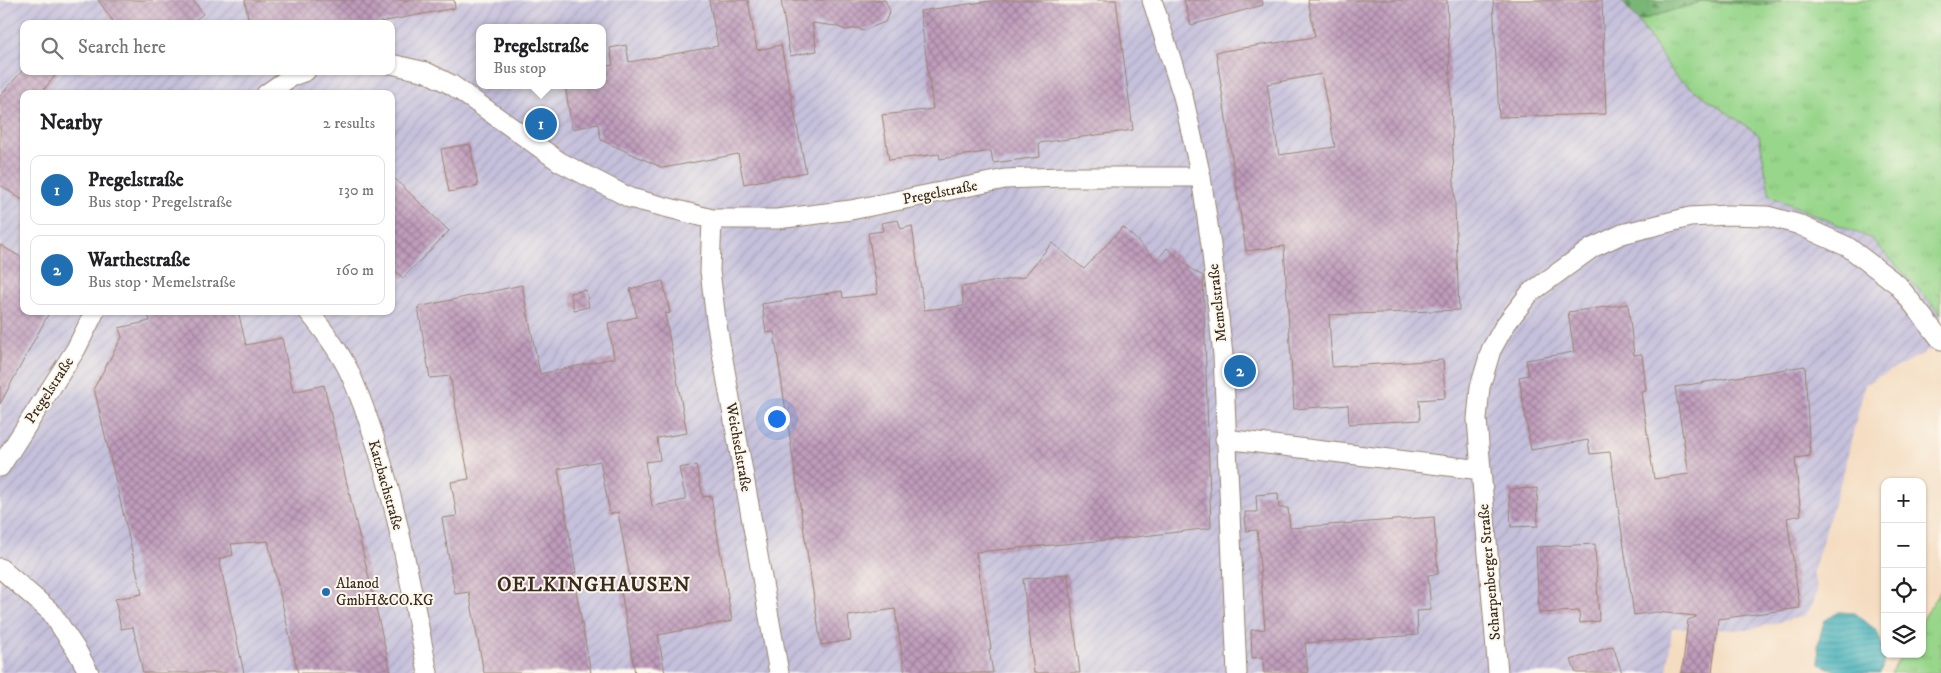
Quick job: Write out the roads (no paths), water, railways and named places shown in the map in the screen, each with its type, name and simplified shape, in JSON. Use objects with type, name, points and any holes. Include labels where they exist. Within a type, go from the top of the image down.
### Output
[{"type":"street","name":"Memelstraße","points":[[1152,0],[1183,96],[1201,177],[1211,246],[1223,355],[1225,439],[1237,673]]},
{"type":"street","name":"Pregelstraße","points":[[395,65],[426,72],[452,85],[560,162],[630,198],[712,219],[777,219],[844,211],[1005,179],[1201,177]]},
{"type":"street","points":[[272,90],[295,75]]},
{"type":"street","name":"Scharpenberger Straße","points":[[1498,673],[1477,419],[1480,387],[1491,350],[1505,325],[1530,293],[1592,248],[1622,234],[1690,217],[1728,215],[1767,216],[1797,224],[1848,247],[1898,285],[1941,340]]},
{"type":"street","name":"Weichselstraße","points":[[712,219],[710,270],[716,320],[779,673]]},
{"type":"street","name":"Pregelstraße","points":[[0,467],[76,349],[93,315]]},
{"type":"street","name":"Katzbachstraße","points":[[311,315],[324,330],[351,376],[370,427],[397,518],[428,673]]},
{"type":"street","points":[[1225,439],[1481,470]]},
{"type":"street","points":[[0,568],[51,612],[89,673]]},
{"type":"water","points":[[1839,612],[1855,613],[1877,631],[1881,642],[1881,658],[1886,658],[1880,673],[1841,673],[1819,664],[1818,644],[1824,621]]},
{"type":"place","name":"Pregelstraße","points":[[541,124]]},
{"type":"place","name":"Warthestraße","points":[[1240,371]]},
{"type":"place","name":"Alanod GmbH&CO.KG","points":[[326,592]]},
{"type":"district","name":"OELKINGHAUSEN","points":[[594,584]]}]
